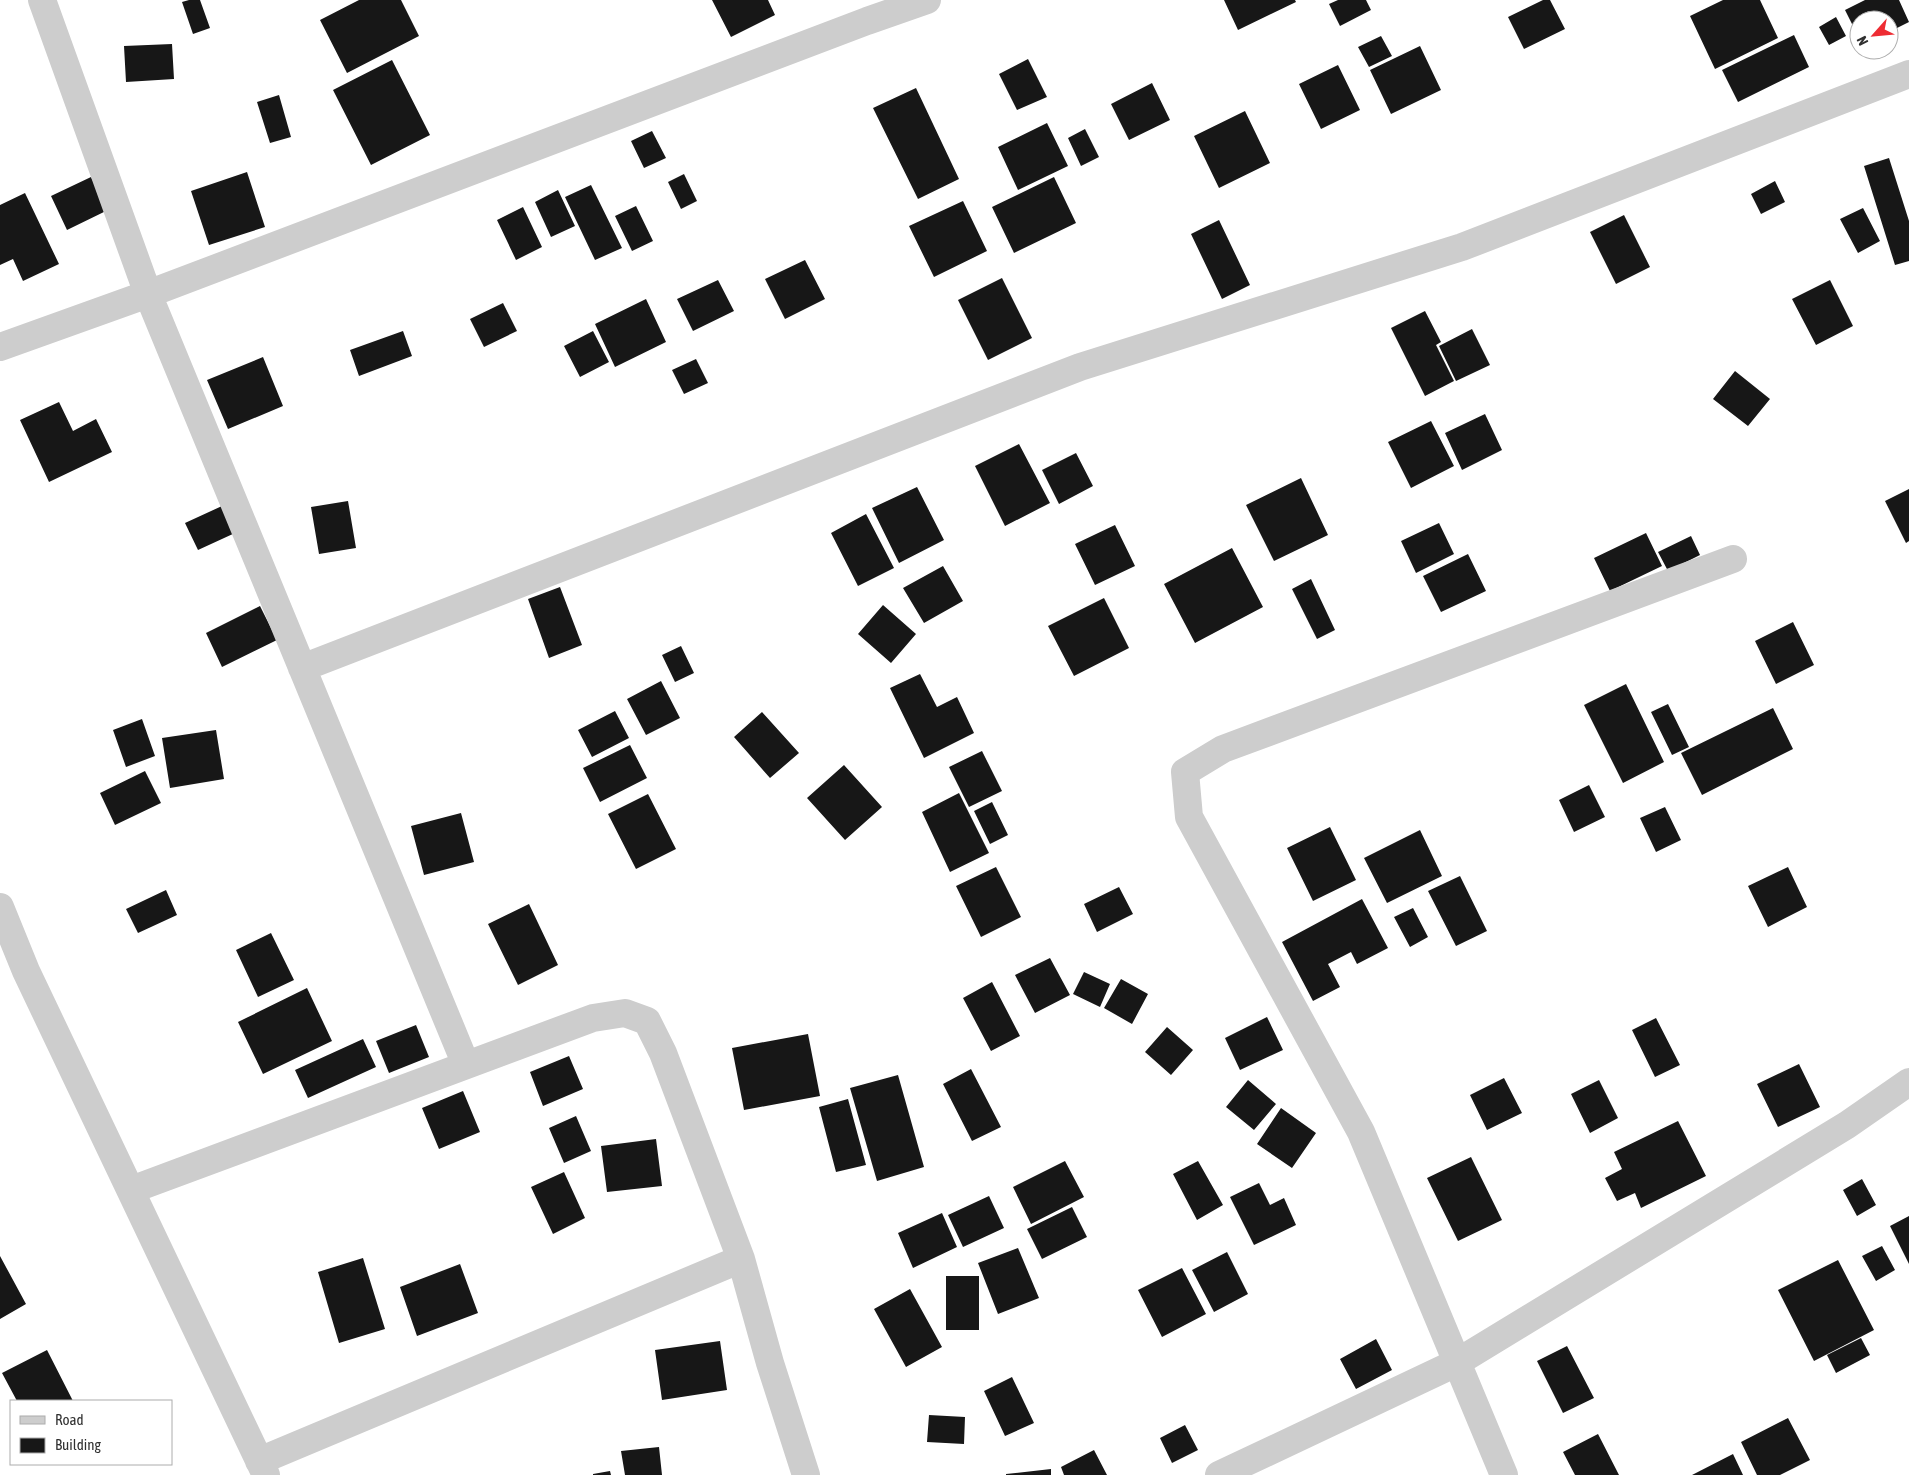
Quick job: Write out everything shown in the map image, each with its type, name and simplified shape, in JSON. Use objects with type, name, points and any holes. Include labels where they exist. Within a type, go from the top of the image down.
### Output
[{"type":"street","points":[[42,0],[148,294],[466,1065]]},
{"type":"street","points":[[0,347],[148,294],[867,20],[927,0]]},
{"type":"street","points":[[302,668],[1080,367],[1462,247],[1909,74]]},
{"type":"street","points":[[1504,1475],[1361,1132],[1190,817],[1184,772],[1223,749],[1733,559]]},
{"type":"street","points":[[0,907],[26,971],[263,1468],[741,1260]]},
{"type":"street","points":[[131,1190],[593,1018],[625,1013],[647,1021],[663,1052],[741,1260],[770,1363],[806,1475]]},
{"type":"street","points":[[1220,1475],[1456,1363],[1847,1125],[1909,1082]]},
{"type":"building","points":[[200,0],[210,28],[193,34],[182,2]]},
{"type":"building","points":[[359,0],[401,0],[419,36],[347,73],[320,20]]},
{"type":"building","points":[[712,0],[768,0],[775,15],[731,37]]},
{"type":"building","points":[[1224,0],[1295,0],[1296,2],[1238,30]]},
{"type":"building","points":[[1338,0],[1366,0],[1371,10],[1340,26],[1329,4]]},
{"type":"building","points":[[1543,0],[1550,0],[1565,29],[1524,49],[1508,17]]},
{"type":"building","points":[[1723,0],[1760,0],[1778,38],[1715,69],[1690,16]]},
{"type":"building","points":[[1865,0],[1899,0],[1909,22],[1899,27],[1899,10],[1849,10],[1849,18],[1845,10]]},
{"type":"building","points":[[1836,17],[1846,36],[1829,45],[1819,27]]},
{"type":"building","points":[[1794,35],[1809,67],[1738,102],[1722,70]]},
{"type":"building","points":[[1381,36],[1392,56],[1369,67],[1358,47]]},
{"type":"building","points":[[172,44],[174,79],[126,82],[124,46]]},
{"type":"building","points":[[1420,46],[1441,90],[1391,114],[1370,70]]},
{"type":"building","points":[[1028,59],[1047,97],[1017,110],[999,74]]},
{"type":"building","points":[[392,60],[430,135],[371,165],[333,90]]},
{"type":"building","points":[[1338,65],[1360,110],[1321,129],[1299,84]]},
{"type":"building","points":[[1152,83],[1170,120],[1129,140],[1111,104]]},
{"type":"building","points":[[916,88],[959,179],[918,199],[873,108]]},
{"type":"building","points":[[279,95],[291,137],[270,143],[257,102]]},
{"type":"building","points":[[1245,111],[1270,163],[1219,188],[1194,136]]},
{"type":"building","points":[[1047,123],[1068,166],[1018,190],[998,147]]},
{"type":"building","points":[[1085,129],[1099,157],[1081,166],[1068,138]]},
{"type":"building","points":[[652,131],[666,158],[644,168],[631,141]]},
{"type":"building","points":[[1889,158],[1909,221],[1909,261],[1895,265],[1864,166]]},
{"type":"building","points":[[247,172],[265,227],[209,245],[191,191]]},
{"type":"building","points":[[684,174],[697,201],[681,209],[668,182]]},
{"type":"building","points":[[91,177],[108,210],[67,230],[51,196]]},
{"type":"building","points":[[1054,177],[1076,223],[1014,253],[992,207]]},
{"type":"building","points":[[1775,181],[1785,202],[1761,214],[1751,194]]},
{"type":"building","points":[[591,185],[622,248],[595,260],[565,197]]},
{"type":"building","points":[[558,190],[575,226],[551,237],[535,202]]},
{"type":"building","points":[[25,193],[59,264],[23,281],[13,259],[0,265],[0,205]]},
{"type":"building","points":[[963,201],[987,251],[934,277],[909,226]]},
{"type":"building","points":[[636,206],[653,241],[632,251],[615,216]]},
{"type":"building","points":[[523,207],[542,247],[516,260],[497,220]]},
{"type":"building","points":[[1863,208],[1880,241],[1858,253],[1840,219]]},
{"type":"building","points":[[1624,215],[1650,267],[1616,284],[1590,232]]},
{"type":"building","points":[[1219,220],[1250,285],[1222,299],[1191,234]]},
{"type":"building","points":[[805,260],[825,299],[785,319],[765,279]]},
{"type":"building","points":[[1002,278],[1032,338],[988,360],[958,300]]},
{"type":"building","points":[[718,280],[734,311],[693,331],[677,299]]},
{"type":"building","points":[[1830,280],[1853,326],[1816,345],[1792,299]]},
{"type":"building","points":[[646,299],[666,342],[615,367],[595,324]]},
{"type":"building","points":[[503,303],[517,331],[484,347],[470,319]]},
{"type":"building","points":[[1425,311],[1441,342],[1436,345],[1454,381],[1425,396],[1391,328]]},
{"type":"building","points":[[1472,329],[1490,365],[1456,381],[1439,346]]},
{"type":"building","points":[[403,331],[412,356],[359,376],[350,350]]},
{"type":"building","points":[[593,331],[609,362],[580,377],[564,346]]},
{"type":"building","points":[[263,357],[283,406],[228,429],[207,380]]},
{"type":"building","points":[[696,359],[708,383],[684,394],[672,370]]},
{"type":"building","points":[[1735,371],[1770,399],[1748,426],[1713,399]]},
{"type":"building","points":[[59,402],[73,431],[96,419],[112,452],[49,482],[20,420]]},
{"type":"building","points":[[1485,414],[1502,450],[1462,470],[1445,433]]},
{"type":"building","points":[[1431,421],[1454,466],[1411,488],[1388,442]]},
{"type":"building","points":[[1019,444],[1050,503],[1005,526],[975,466]]},
{"type":"building","points":[[1076,453],[1093,486],[1059,504],[1042,470]]},
{"type":"building","points":[[1301,478],[1328,535],[1274,561],[1246,505]]},
{"type":"building","points":[[917,487],[944,540],[899,563],[872,508]]},
{"type":"building","points":[[1909,489],[1909,541],[1906,543],[1885,501]]},
{"type":"building","points":[[348,501],[356,548],[319,554],[311,507]]},
{"type":"building","points":[[222,506],[235,533],[198,550],[185,523]]},
{"type":"building","points":[[866,514],[894,568],[858,586],[831,533]]},
{"type":"building","points":[[1439,523],[1454,554],[1416,573],[1401,541]]},
{"type":"building","points":[[1115,525],[1135,566],[1095,585],[1075,544]]},
{"type":"building","points":[[1646,533],[1662,566],[1610,591],[1594,558]]},
{"type":"building","points":[[1691,536],[1700,555],[1668,571],[1658,552]]},
{"type":"building","points":[[1232,548],[1263,607],[1195,643],[1164,584]]},
{"type":"building","points":[[1468,554],[1486,591],[1441,612],[1423,576]]},
{"type":"building","points":[[943,566],[963,601],[924,623],[903,588]]},
{"type":"building","points":[[1311,579],[1335,630],[1317,639],[1292,589]]},
{"type":"building","points":[[560,587],[582,645],[549,658],[528,599]]},
{"type":"building","points":[[1104,598],[1129,648],[1074,676],[1048,626]]},
{"type":"building","points":[[883,605],[916,634],[891,663],[858,634]]},
{"type":"building","points":[[260,606],[277,640],[222,667],[206,633]]},
{"type":"building","points":[[1793,622],[1814,665],[1776,684],[1755,641]]},
{"type":"building","points":[[681,646],[694,673],[675,682],[662,655]]},
{"type":"building","points":[[920,674],[937,707],[957,697],[974,733],[924,758],[890,688]]},
{"type":"building","points":[[661,681],[680,718],[646,735],[627,699]]},
{"type":"building","points":[[1626,684],[1664,762],[1623,783],[1584,705]]},
{"type":"building","points":[[1668,704],[1689,747],[1672,755],[1651,712]]},
{"type":"building","points":[[1773,708],[1793,749],[1702,795],[1681,753]]},
{"type":"building","points":[[615,711],[629,738],[592,757],[578,730]]},
{"type":"building","points":[[762,712],[799,753],[770,778],[734,737]]},
{"type":"building","points":[[142,719],[155,756],[126,767],[113,730]]},
{"type":"building","points":[[216,730],[224,779],[170,788],[162,738]]},
{"type":"building","points":[[630,745],[647,778],[600,802],[583,768]]},
{"type":"building","points":[[982,751],[1002,791],[969,807],[949,767]]},
{"type":"building","points":[[844,765],[882,807],[845,840],[807,798]]},
{"type":"building","points":[[145,771],[161,803],[115,825],[100,793]]},
{"type":"building","points":[[1589,785],[1605,817],[1574,832],[1559,800]]},
{"type":"building","points":[[959,793],[989,853],[950,872],[922,812]]},
{"type":"building","points":[[648,794],[676,849],[636,869],[608,814]]},
{"type":"building","points":[[992,802],[1008,835],[990,844],[974,811]]},
{"type":"building","points":[[1665,807],[1681,840],[1656,852],[1640,818]]},
{"type":"building","points":[[461,813],[474,862],[424,875],[411,826]]},
{"type":"building","points":[[1330,827],[1356,880],[1313,901],[1287,848]]},
{"type":"building","points":[[1420,830],[1442,876],[1387,903],[1364,858]]},
{"type":"building","points":[[996,867],[1021,917],[981,937],[956,886]]},
{"type":"building","points":[[1788,867],[1807,907],[1768,927],[1748,886]]},
{"type":"building","points":[[1460,876],[1487,931],[1456,946],[1428,891]]},
{"type":"building","points":[[1119,887],[1133,914],[1097,932],[1084,904]]},
{"type":"building","points":[[166,890],[177,915],[138,933],[126,909]]},
{"type":"building","points":[[1362,899],[1388,948],[1357,964],[1351,952],[1328,964],[1340,987],[1313,1001],[1282,942]]},
{"type":"building","points":[[529,904],[558,965],[518,985],[488,924]]},
{"type":"building","points":[[1413,908],[1428,937],[1410,947],[1394,917]]},
{"type":"building","points":[[271,933],[294,980],[258,997],[236,950]]},
{"type":"building","points":[[1050,958],[1070,995],[1035,1013],[1015,975]]},
{"type":"building","points":[[1084,972],[1110,984],[1100,1007],[1073,994]]},
{"type":"building","points":[[1121,979],[1148,994],[1132,1024],[1104,1008]]},
{"type":"building","points":[[992,982],[1020,1036],[991,1051],[963,998]]},
{"type":"building","points":[[307,988],[332,1041],[263,1074],[238,1022]]},
{"type":"building","points":[[1267,1017],[1283,1050],[1240,1070],[1225,1038]]},
{"type":"building","points":[[1656,1018],[1680,1065],[1655,1077],[1632,1030]]},
{"type":"building","points":[[416,1025],[429,1057],[389,1073],[376,1041]]},
{"type":"building","points":[[1167,1027],[1193,1050],[1171,1075],[1145,1052]]},
{"type":"building","points":[[808,1034],[820,1096],[744,1110],[732,1048]]},
{"type":"building","points":[[363,1039],[376,1067],[308,1098],[295,1070]]},
{"type":"building","points":[[569,1056],[583,1089],[543,1106],[530,1072]]},
{"type":"building","points":[[1799,1064],[1820,1107],[1778,1127],[1757,1084]]},
{"type":"building","points":[[971,1069],[1001,1127],[972,1141],[943,1084]]},
{"type":"building","points":[[898,1075],[924,1167],[877,1181],[850,1088]]},
{"type":"building","points":[[1504,1078],[1522,1113],[1487,1130],[1470,1095]]},
{"type":"building","points":[[1248,1080],[1276,1104],[1254,1130],[1226,1107]]},
{"type":"building","points":[[1599,1080],[1618,1118],[1590,1133],[1571,1094]]},
{"type":"building","points":[[463,1091],[480,1132],[439,1149],[422,1108]]},
{"type":"building","points":[[848,1099],[866,1165],[836,1172],[819,1107]]},
{"type":"building","points":[[1281,1108],[1316,1133],[1292,1168],[1257,1144]]},
{"type":"building","points":[[576,1116],[591,1151],[564,1163],[549,1128]]},
{"type":"building","points":[[1678,1121],[1706,1176],[1641,1208],[1635,1193],[1617,1201],[1605,1178],[1622,1169],[1614,1152]]},
{"type":"building","points":[[656,1139],[662,1186],[607,1192],[601,1146]]},
{"type":"building","points":[[1471,1157],[1502,1220],[1458,1241],[1427,1178]]},
{"type":"building","points":[[1065,1161],[1084,1197],[1031,1224],[1013,1187]]},
{"type":"building","points":[[1198,1161],[1223,1205],[1197,1220],[1173,1174]]},
{"type":"building","points":[[564,1172],[585,1218],[553,1234],[531,1187]]},
{"type":"building","points":[[1862,1179],[1876,1205],[1857,1216],[1843,1190]]},
{"type":"building","points":[[1259,1183],[1270,1205],[1284,1198],[1296,1225],[1254,1245],[1230,1197]]},
{"type":"building","points":[[989,1196],[1004,1228],[963,1247],[948,1215]]},
{"type":"building","points":[[1072,1207],[1087,1237],[1042,1259],[1027,1229]]},
{"type":"building","points":[[942,1213],[957,1247],[913,1268],[898,1233]]},
{"type":"building","points":[[1909,1216],[1909,1264],[1890,1226]]},
{"type":"building","points":[[1882,1246],[1895,1270],[1876,1281],[1862,1256]]},
{"type":"building","points":[[1018,1248],[1039,1298],[998,1314],[978,1263]]},
{"type":"building","points":[[1227,1252],[1248,1294],[1214,1312],[1192,1270]]},
{"type":"building","points":[[0,1256],[26,1304],[0,1319]]},
{"type":"building","points":[[363,1258],[385,1329],[339,1343],[318,1272]]},
{"type":"building","points":[[1838,1260],[1874,1330],[1814,1361],[1778,1290]]},
{"type":"building","points":[[460,1264],[478,1313],[417,1336],[400,1287]]},
{"type":"building","points":[[1182,1268],[1206,1314],[1162,1337],[1138,1290]]},
{"type":"building","points":[[946,1276],[979,1276],[979,1330],[946,1330]]},
{"type":"building","points":[[910,1289],[942,1347],[906,1367],[874,1309]]},
{"type":"building","points":[[1861,1338],[1870,1355],[1836,1373],[1827,1355]]},
{"type":"building","points":[[1376,1339],[1392,1370],[1356,1389],[1340,1359]]},
{"type":"building","points":[[720,1341],[727,1390],[662,1400],[655,1350]]},
{"type":"building","points":[[1567,1346],[1594,1398],[1563,1413],[1537,1361]]},
{"type":"building","points":[[47,1350],[72,1400],[16,1400],[2,1373]]},
{"type":"building","points":[[1012,1377],[1034,1423],[1005,1436],[984,1391]]},
{"type":"building","points":[[929,1415],[965,1417],[964,1444],[927,1442]]},
{"type":"building","points":[[1788,1418],[1810,1460],[1780,1475],[1757,1475],[1741,1442]]},
{"type":"building","points":[[1185,1425],[1198,1450],[1172,1463],[1160,1438]]},
{"type":"building","points":[[1598,1434],[1619,1475],[1575,1475],[1563,1452]]},
{"type":"building","points":[[659,1447],[662,1475],[625,1475],[621,1451]]},
{"type":"building","points":[[1094,1450],[1107,1475],[1064,1475],[1061,1467]]},
{"type":"building","points":[[1733,1454],[1743,1475],[1692,1475]]},
{"type":"building","points":[[1051,1469],[1051,1475],[1006,1475],[1006,1474]]},
{"type":"building","points":[[610,1471],[611,1475],[593,1475],[593,1474]]}]
